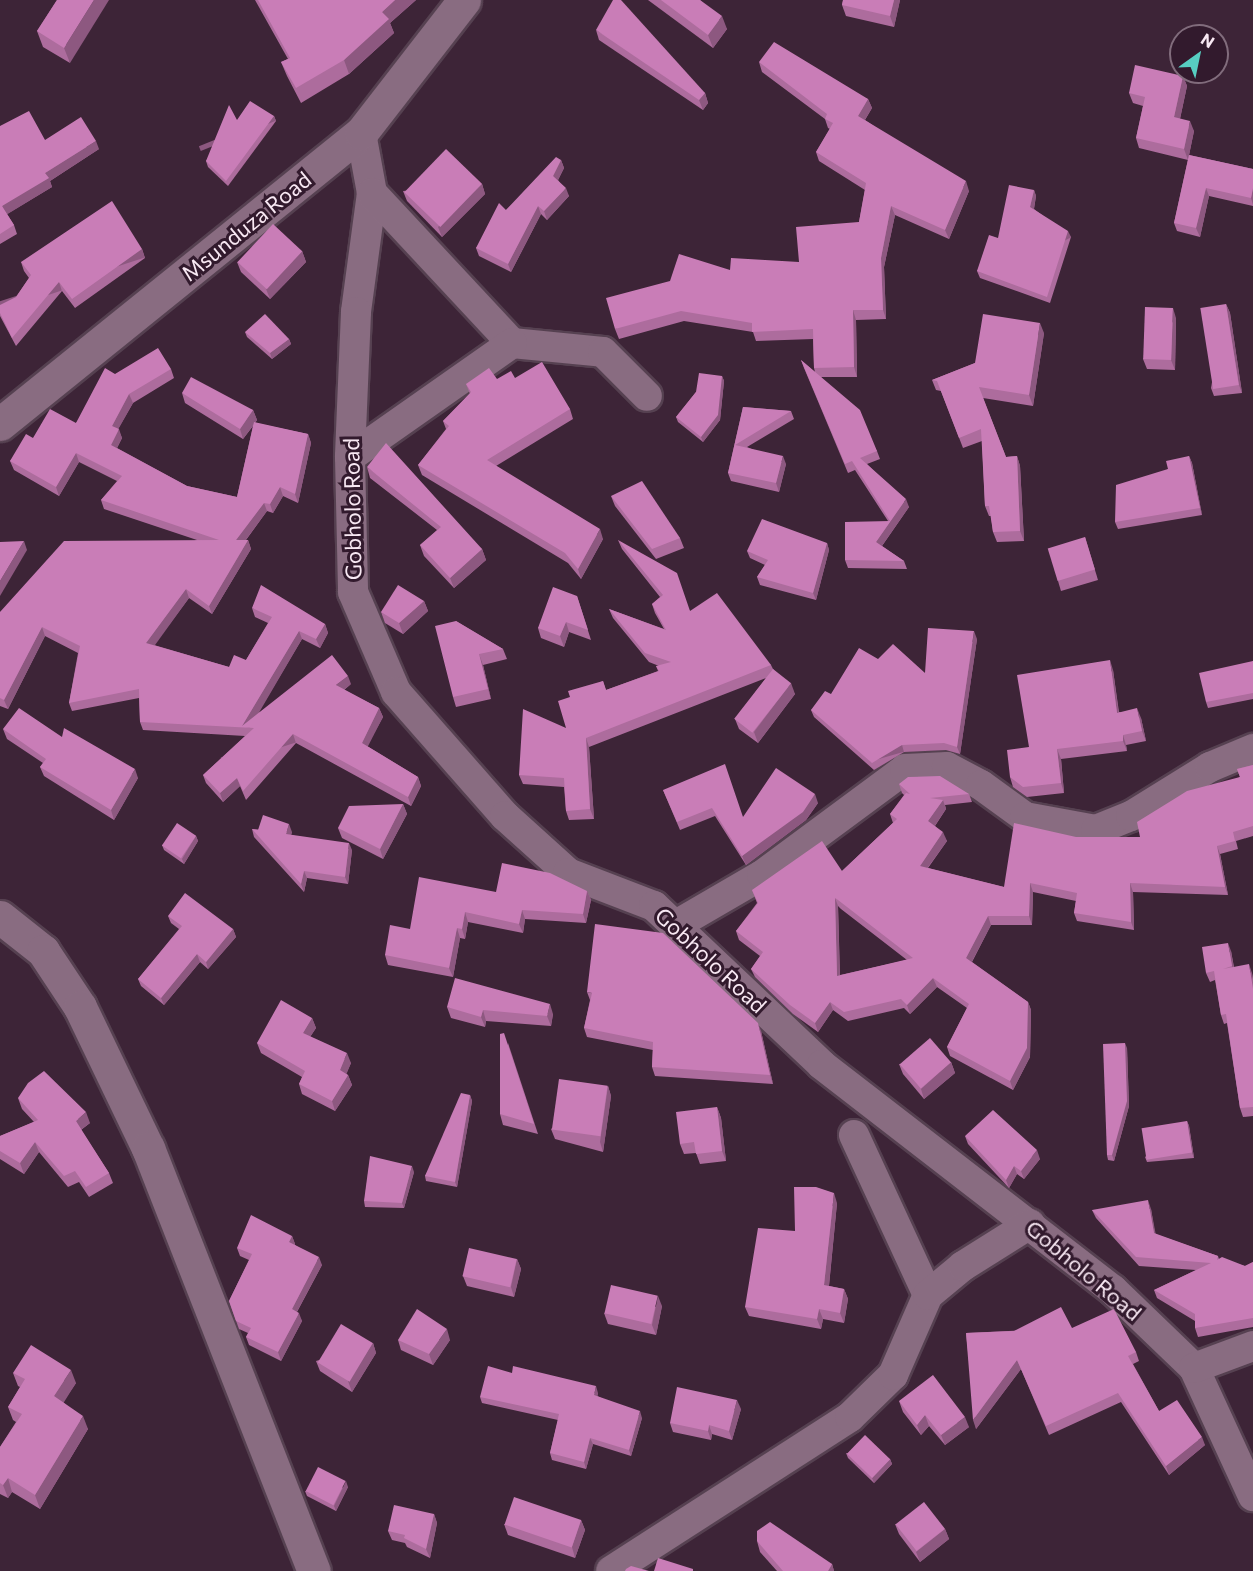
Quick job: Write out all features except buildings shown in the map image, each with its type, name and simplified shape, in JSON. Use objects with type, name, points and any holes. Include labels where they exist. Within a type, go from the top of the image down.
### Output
[{"type":"street","name":"Msunduza Road","points":[[0,424],[361,133],[464,0]]},
{"type":"street","name":"Gobholo Road","points":[[361,133],[372,192],[356,312],[350,457],[353,592],[396,692],[505,816],[568,873],[654,906],[822,1065],[1113,1290],[1194,1368],[1253,1496]]},
{"type":"street","points":[[372,192],[512,343]]},
{"type":"street","points":[[350,457],[512,343],[603,352],[647,396]]},
{"type":"street","points":[[676,925],[762,875],[905,769],[947,766],[981,785],[1025,817],[1096,830],[1131,816],[1210,767],[1253,748]]},
{"type":"street","points":[[0,917],[43,951],[80,1007],[143,1138],[314,1571]]},
{"type":"street","points":[[854,1135],[928,1295]]},
{"type":"street","points":[[611,1571],[850,1417],[892,1375],[928,1295],[963,1266],[1030,1224]]},
{"type":"street","points":[[1194,1368],[1253,1346]]}]
